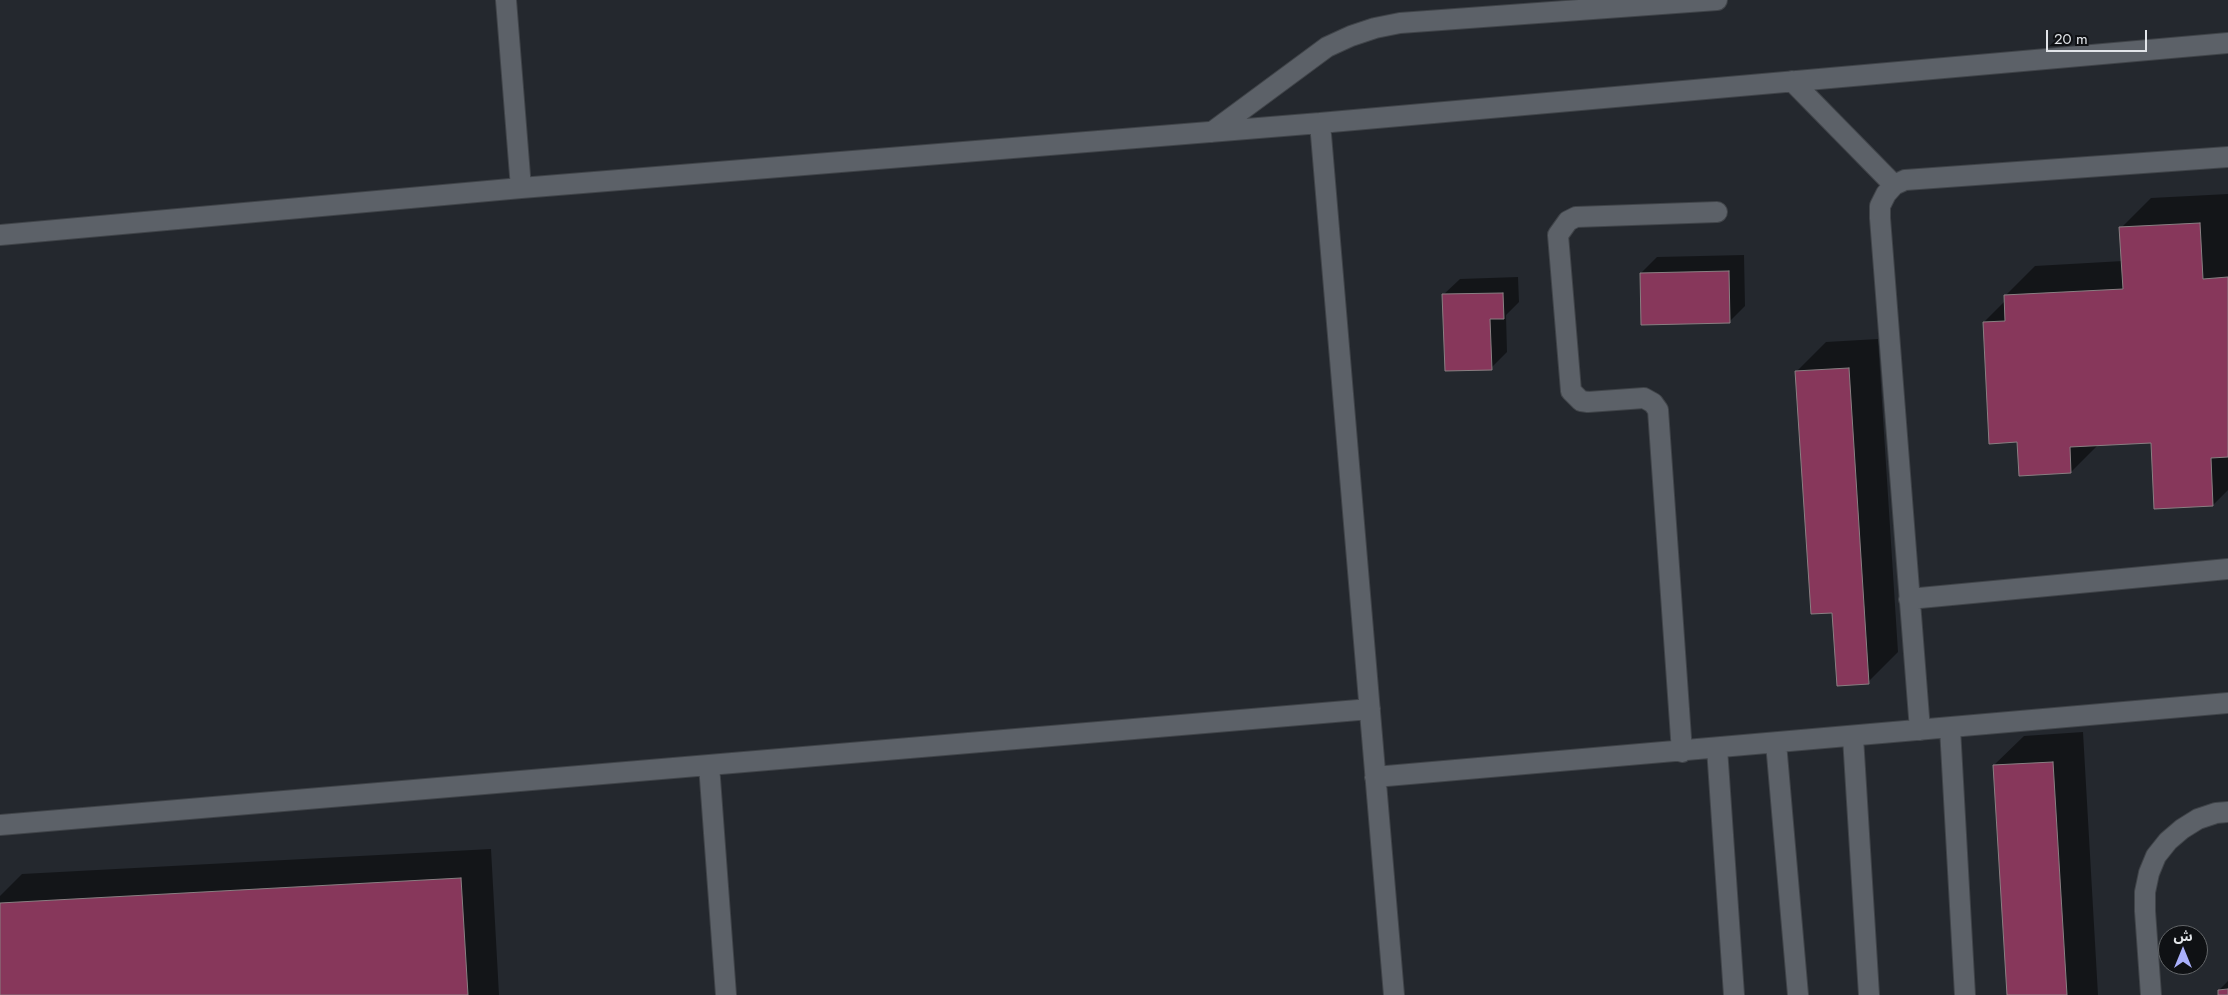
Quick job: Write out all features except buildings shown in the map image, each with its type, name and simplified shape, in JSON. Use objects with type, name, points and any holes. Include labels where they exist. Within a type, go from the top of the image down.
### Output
[{"type":"lane","points":[[506,0],[521,188]]},
{"type":"lane","points":[[1212,132],[1327,47],[1375,28],[1400,23],[1717,0]]},
{"type":"lane","points":[[0,235],[521,188],[1320,123],[2228,43]]},
{"type":"lane","points":[[1792,81],[1894,185]]},
{"type":"lane","points":[[1320,123],[1394,995]]},
{"type":"lane","points":[[1920,730],[1880,218],[1883,200],[1894,185],[1905,180],[1917,178],[2228,157]]},
{"type":"lane","points":[[1682,752],[1658,410],[1653,402],[1644,398],[1588,402],[1581,401],[1571,391],[1558,235],[1568,221],[1576,218],[1717,212]]},
{"type":"lane","points":[[1909,599],[2228,570]]},
{"type":"lane","points":[[1375,777],[1682,752],[2228,703]]},
{"type":"lane","points":[[0,825],[1370,709]]},
{"type":"lane","points":[[1950,728],[1965,995]]},
{"type":"lane","points":[[1853,736],[1869,995]]},
{"type":"lane","points":[[1776,743],[1798,995]]},
{"type":"lane","points":[[1717,748],[1734,995]]},
{"type":"lane","points":[[709,765],[726,995]]},
{"type":"lane","points":[[2151,995],[2144,892],[2156,856],[2182,828],[2198,819],[2216,813],[2228,812]]}]
